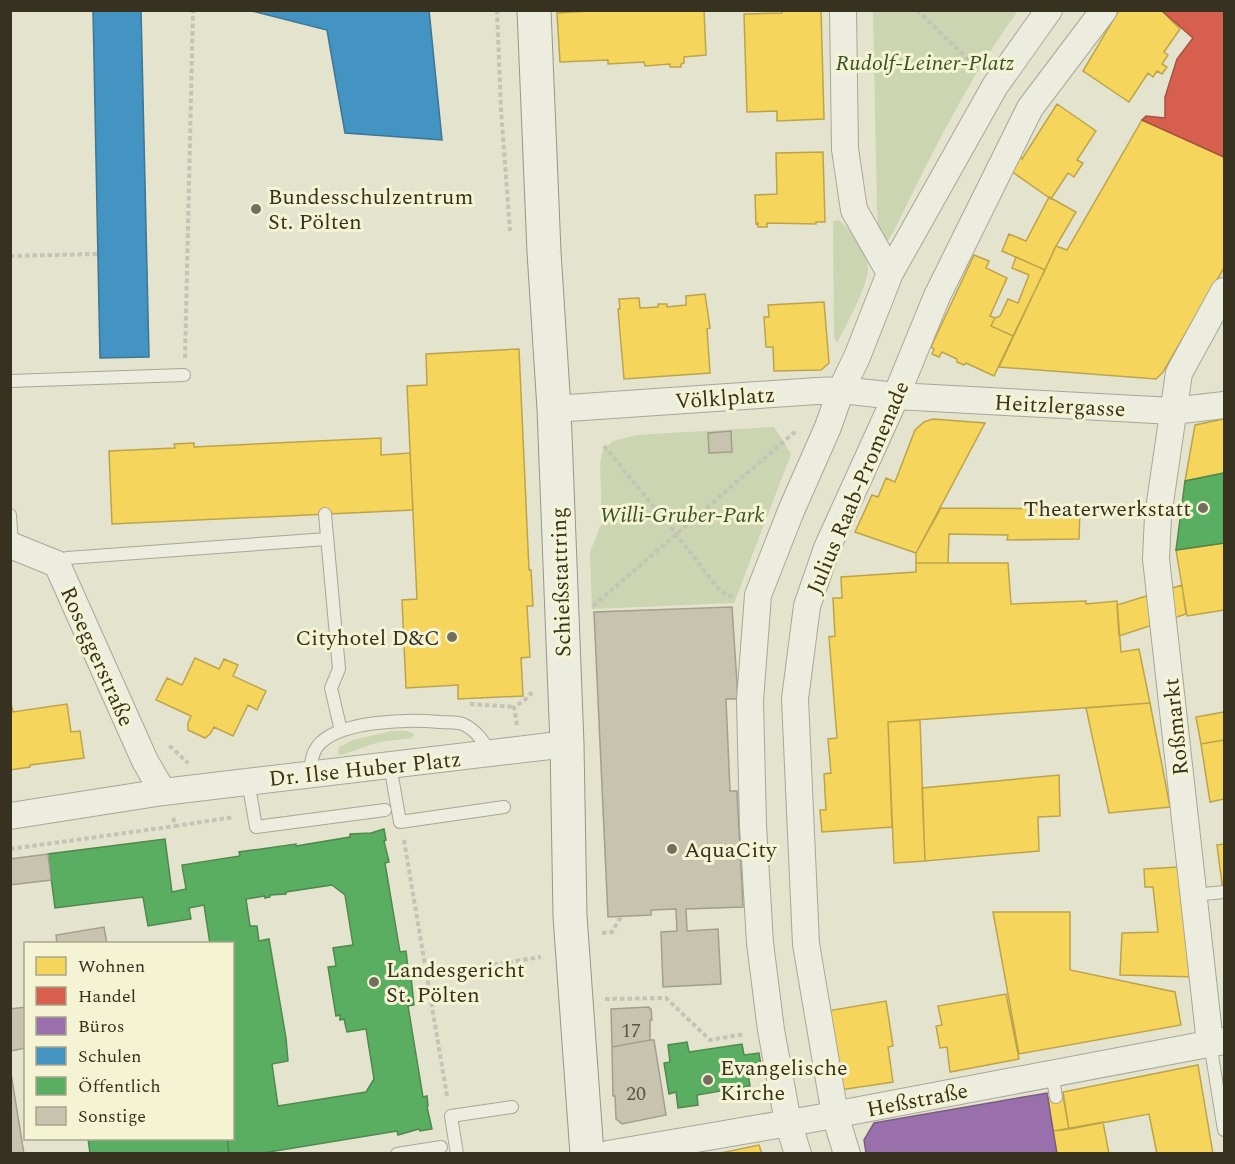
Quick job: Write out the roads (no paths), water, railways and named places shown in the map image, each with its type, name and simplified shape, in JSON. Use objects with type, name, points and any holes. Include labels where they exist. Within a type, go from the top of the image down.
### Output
[{"type":"main road","name":"Schießstattring","points":[[534,10],[544,252],[554,409],[567,744],[570,916],[587,1154]]},
{"type":"street","points":[[843,10],[845,149],[854,210],[890,273]]},
{"type":"street","points":[[798,1154],[788,1122],[771,1030],[760,943],[753,825],[750,701],[758,595],[890,273],[995,86],[1049,10]]},
{"type":"street","name":"Julius Raab-Promenade","points":[[847,1154],[835,1115],[806,944],[795,699],[807,606],[827,548],[896,396],[937,296],[1030,108],[1104,10]]},
{"type":"street","name":"Roßmarkt","points":[[1217,1042],[1193,895],[1156,559],[1158,516],[1179,373],[1197,327],[1224,291]]},
{"type":"street","name":"Völklplatz","points":[[554,409],[841,390],[896,396]]},
{"type":"street","name":"Heitzlergasse","points":[[896,396],[1173,411],[1224,405]]},
{"type":"street","name":"Roseggerstraße","points":[[11,545],[57,564],[145,761],[163,792]]},
{"type":"street","name":"Dr. Ilse Huber Platz","points":[[10,816],[248,781],[567,744]]},
{"type":"street","name":"Heßstraße","points":[[608,1154],[788,1122],[1054,1085],[1217,1042]]},
{"type":"lane","points":[[10,381],[184,375]]},
{"type":"lane","points":[[325,514],[339,669],[331,688],[341,731]]},
{"type":"lane","points":[[10,515],[11,545]]},
{"type":"lane","points":[[57,564],[67,558],[327,539]]},
{"type":"lane","points":[[310,774],[312,759],[317,747],[327,738],[341,731],[368,724],[394,721],[424,720],[461,723],[478,734],[491,754]]},
{"type":"lane","points":[[390,765],[400,822],[504,807]]},
{"type":"lane","points":[[248,781],[256,827],[385,810]]},
{"type":"lane","points":[[1193,895],[1224,892]]},
{"type":"lane","points":[[1217,1042],[1224,1130]]},
{"type":"lane","points":[[457,1154],[451,1116],[512,1107]]},
{"type":"lane","points":[[397,1154],[441,1147]]},
{"type":"place","name":"Bundesschulzentrum St. Pölten","points":[[256,209]]},
{"type":"place","name":"Theaterwerkstatt","points":[[1203,508]]},
{"type":"place","name":"Cityhotel D&C","points":[[452,637]]},
{"type":"place","name":"AquaCity","points":[[672,849]]},
{"type":"place","name":"Landesgericht St. Pölten","points":[[374,982]]},
{"type":"place","name":"Evangelische Kirche","points":[[708,1080]]},
{"type":"park label","name":"Rudolf-Leiner-Platz","points":[[925,62]]},
{"type":"park label","name":"Willi-Gruber-Park","points":[[682,514]]}]
